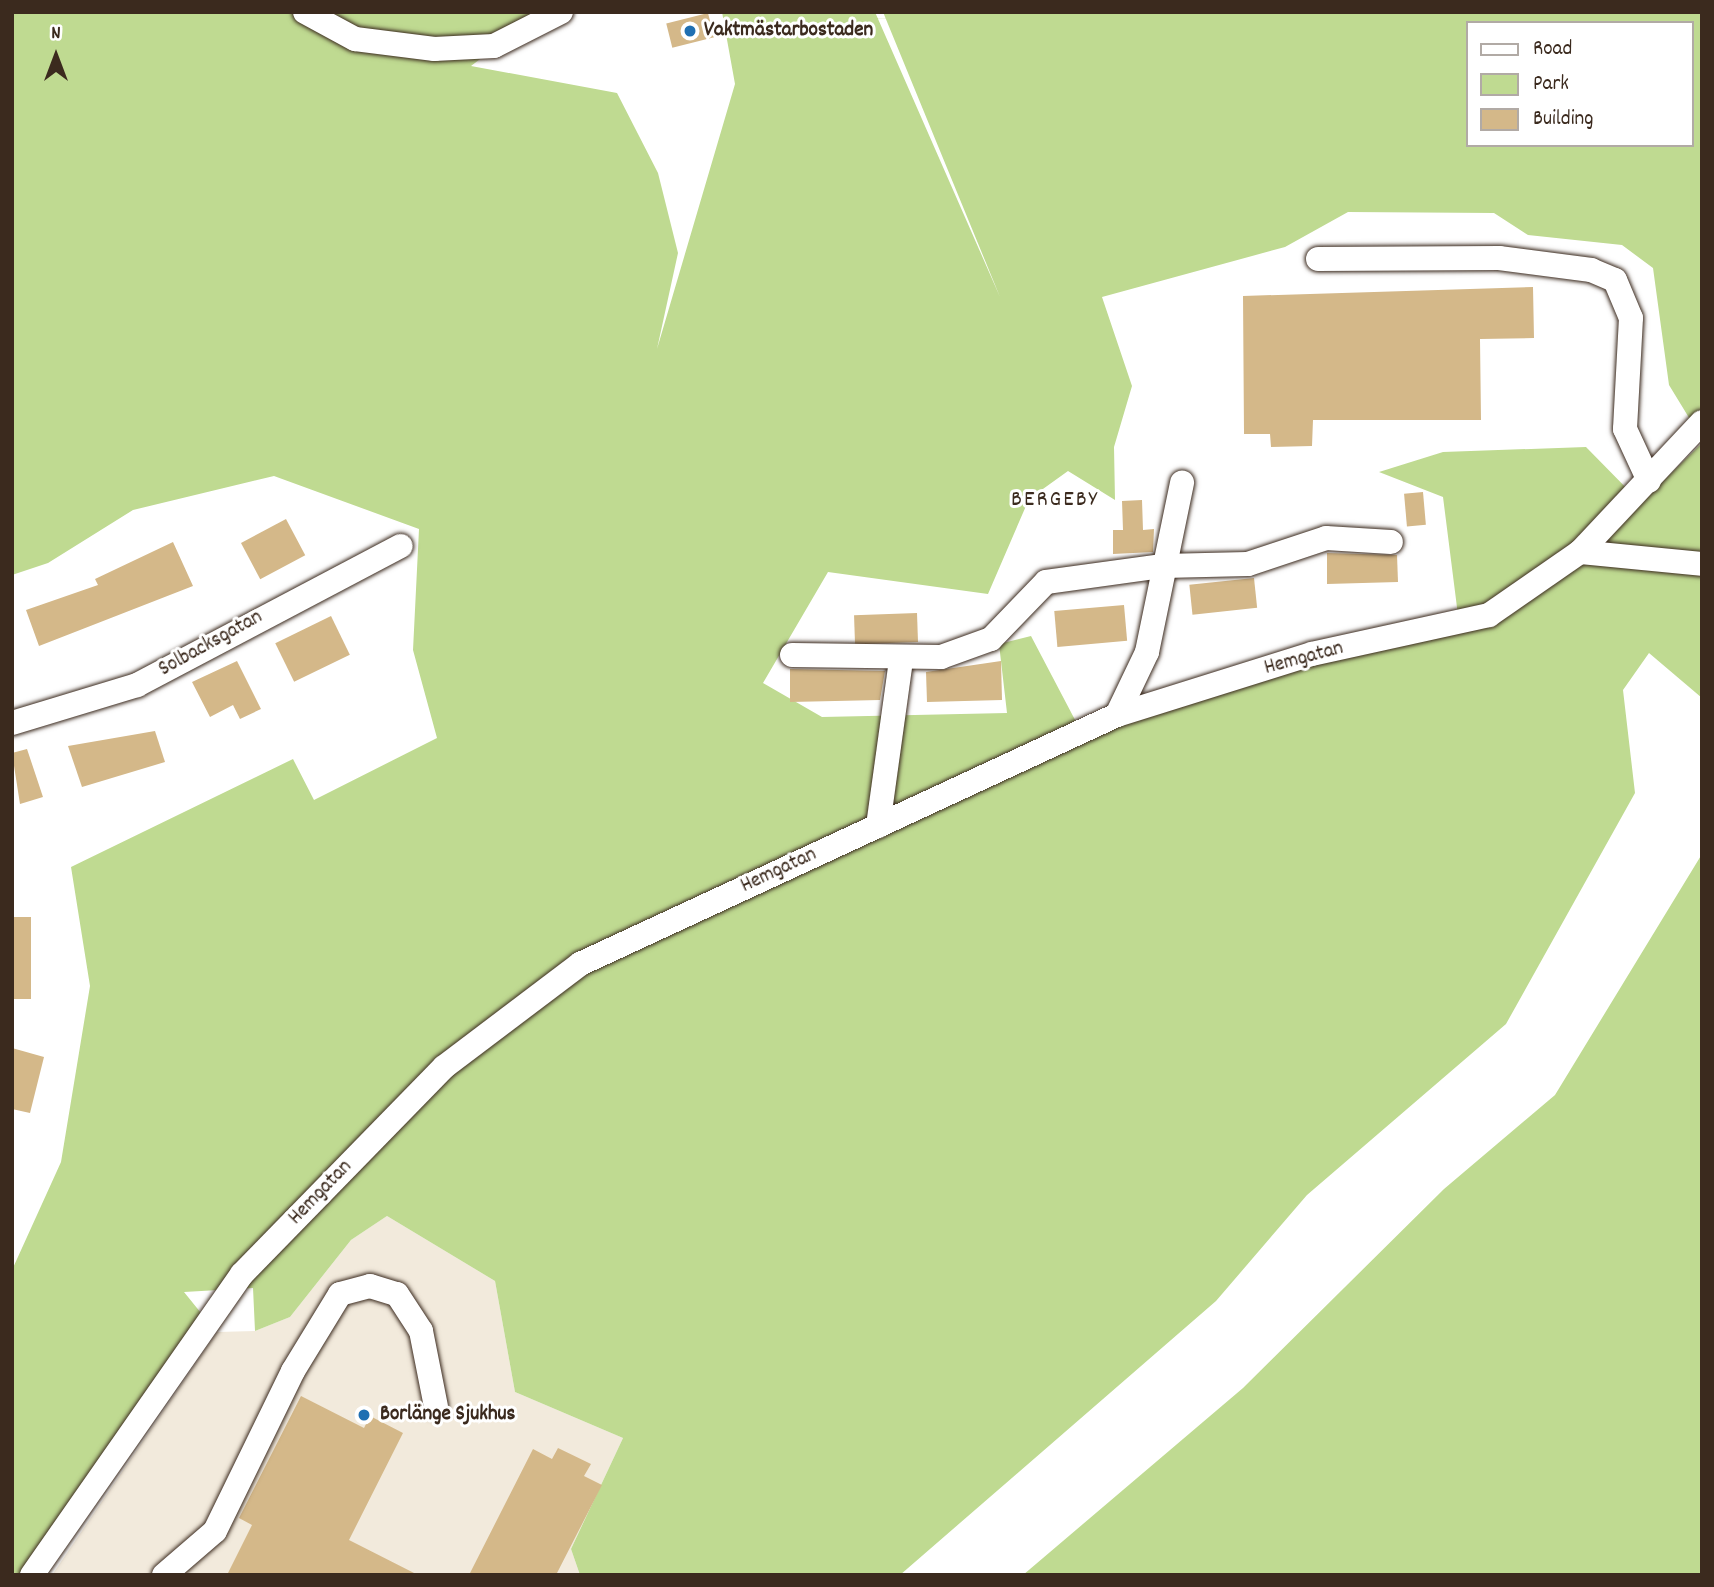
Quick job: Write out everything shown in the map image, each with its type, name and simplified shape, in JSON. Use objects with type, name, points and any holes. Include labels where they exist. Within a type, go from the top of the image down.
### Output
[{"type":"street","points":[[305,12],[355,39],[434,49],[494,46],[561,12]]},
{"type":"street","points":[[1318,259],[1499,257],[1591,270],[1615,280],[1631,318],[1625,429],[1649,481]]},
{"type":"street","name":"Hemgatan","points":[[32,1575],[242,1274],[444,1067],[580,964],[1117,715],[1312,654],[1489,615],[1580,552],[1702,422]]},
{"type":"street","points":[[1117,715],[1147,652],[1182,483]]},
{"type":"street","points":[[792,655],[901,661],[941,657],[991,639],[1046,582],[1163,566],[1248,565],[1326,538],[1391,542]]},
{"type":"street","name":"Solbacksgatan","points":[[12,723],[137,685],[401,546]]},
{"type":"street","points":[[1580,552],[1638,563],[1702,564]]},
{"type":"street","points":[[877,826],[901,661]]},
{"type":"street","points":[[164,1575],[215,1531],[293,1371],[340,1294],[370,1286],[405,1304],[431,1361],[436,1407]]},
{"type":"shaded area","name":"Borlänge Sjukhus","points":[[387,1216],[495,1281],[515,1392],[623,1438],[571,1549],[580,1575],[52,1575],[217,1332],[255,1331],[290,1317],[351,1240]]},
{"type":"green space","points":[[12,12],[542,12],[471,66],[617,93],[658,173],[678,253],[657,349],[735,84],[722,12],[875,12],[1000,297],[883,12],[1702,12],[1702,439],[1669,385],[1653,268],[1622,245],[1528,235],[1494,213],[1348,212],[1285,247],[1102,297],[1132,386],[1114,447],[1115,500],[1068,471],[1029,499],[988,594],[828,572],[763,683],[822,717],[1007,713],[999,644],[1031,636],[1084,737],[1315,661],[1460,631],[1443,497],[1379,472],[1443,452],[1586,447],[1641,503],[1702,443],[1702,698],[1649,653],[1623,690],[1635,793],[1506,1024],[1307,1195],[1216,1301],[900,1575],[580,1575],[571,1549],[623,1438],[515,1392],[495,1281],[387,1216],[351,1240],[290,1317],[255,1331],[253,1288],[184,1292],[201,1313],[22,1575],[12,1575],[12,1270],[61,1162],[90,986],[71,867],[293,759],[314,800],[437,738],[413,650],[419,529],[274,476],[133,510],[48,563],[12,575]]},
{"type":"green space","points":[[1702,854],[1702,1575],[1023,1575],[1243,1388],[1444,1189],[1555,1095]]},
{"type":"building","name":"Vaktmästarbostaden","points":[[708,13],[714,37],[672,48],[666,23]]},
{"type":"building","points":[[1533,287],[1534,338],[1480,339],[1481,420],[1313,420],[1312,446],[1271,447],[1270,434],[1244,434],[1243,296]]},
{"type":"building","points":[[1423,492],[1426,525],[1407,527],[1404,494]]},
{"type":"building","points":[[1142,500],[1143,530],[1154,529],[1153,552],[1113,554],[1113,530],[1123,530],[1122,501]]},
{"type":"building","points":[[286,519],[305,555],[260,579],[241,543]]},
{"type":"building","points":[[173,542],[193,586],[39,646],[26,610],[98,585],[95,579]]},
{"type":"building","points":[[1327,553],[1397,555],[1398,582],[1327,584]]},
{"type":"building","points":[[1254,578],[1257,608],[1192,615],[1189,585]]},
{"type":"building","points":[[1124,605],[1127,641],[1057,647],[1054,611]]},
{"type":"building","points":[[917,613],[918,642],[855,644],[854,615]]},
{"type":"building","points":[[331,616],[350,655],[294,682],[275,643]]},
{"type":"building","points":[[237,661],[261,709],[240,719],[233,705],[210,717],[192,682]]},
{"type":"building","points":[[1001,661],[1002,700],[927,702],[926,672]]},
{"type":"building","points":[[790,669],[885,671],[880,700],[790,702]]},
{"type":"building","points":[[155,731],[165,762],[82,787],[68,746]]},
{"type":"building","points":[[27,749],[43,797],[20,804],[12,753]]},
{"type":"building","points":[[12,917],[31,917],[31,999],[12,999]]},
{"type":"building","points":[[12,1048],[44,1057],[30,1113],[12,1109]]},
{"type":"building","points":[[301,1396],[364,1428],[370,1416],[403,1433],[349,1540],[418,1575],[227,1575],[252,1525],[239,1518]]},
{"type":"building","points":[[558,1448],[591,1464],[584,1476],[602,1485],[556,1575],[469,1575],[533,1449],[552,1459]]},
{"type":"place","name":"Vaktmästarbostaden","points":[[690,31]]},
{"type":"place","name":"Borlänge Sjukhus","points":[[364,1415]]},
{"type":"district","name":"BERGEBY","points":[[1055,501]]}]
